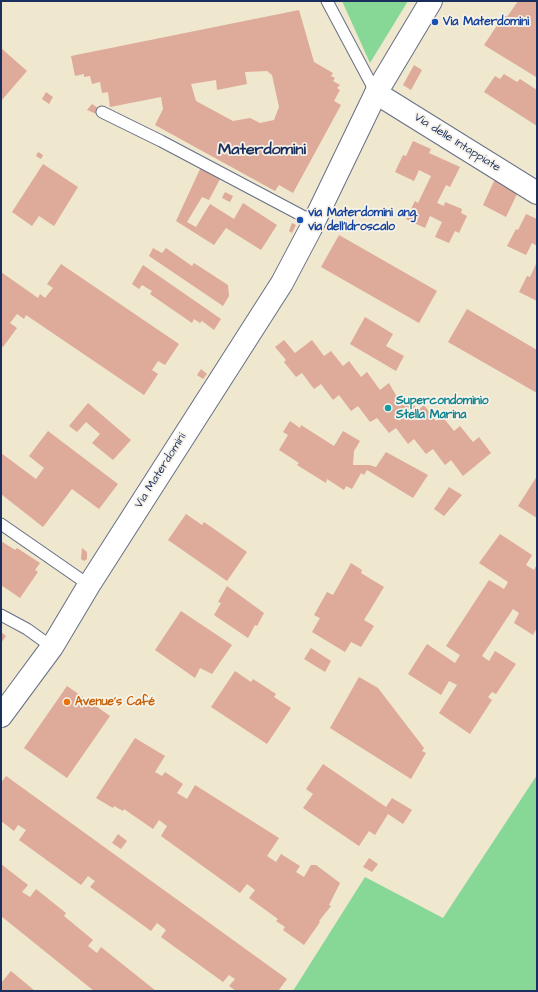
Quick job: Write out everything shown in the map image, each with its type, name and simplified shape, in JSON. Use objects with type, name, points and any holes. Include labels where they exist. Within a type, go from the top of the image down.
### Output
[{"type":"street","name":"Via Materdomini","points":[[1,716],[52,647],[89,585],[282,283],[314,222],[376,93],[431,1]]},
{"type":"street","name":"Via delle Intappiate","points":[[376,93],[537,193]]},
{"type":"lane","points":[[327,1],[376,93]]},
{"type":"lane","points":[[102,112],[162,141],[314,222]]},
{"type":"lane","points":[[1,524],[89,585]]},
{"type":"lane","points":[[1,615],[27,629],[52,647]]},
{"type":"green space","points":[[342,1],[408,1],[370,63]]},
{"type":"green space","points":[[537,775],[537,991],[293,991],[365,877],[443,918]]},
{"type":"building","points":[[518,1],[537,1],[536,77],[484,45],[504,15],[507,17]]},
{"type":"building","points":[[299,10],[314,62],[333,73],[331,76],[335,78],[333,81],[340,85],[337,88],[340,90],[334,101],[341,105],[293,193],[279,185],[275,191],[155,125],[163,109],[161,97],[110,107],[108,92],[102,93],[100,82],[92,84],[90,76],[84,77],[84,74],[75,76],[71,56]],"holes":[[[267,71],[272,75],[279,107],[274,120],[260,123],[250,118],[233,121],[196,101],[191,84],[216,80],[217,90],[247,84],[245,72]]]},
{"type":"building","points":[[1,48],[27,71],[1,101]]},
{"type":"building","points":[[414,65],[422,70],[411,90],[403,85]]},
{"type":"building","points":[[504,74],[517,82],[520,79],[537,90],[537,126],[484,92],[495,76],[500,79]]},
{"type":"building","points":[[46,92],[53,97],[49,104],[42,99]]},
{"type":"building","points":[[92,104],[101,110],[99,115],[87,110]]},
{"type":"building","points":[[413,141],[431,149],[429,153],[460,167],[450,187],[446,185],[437,203],[444,206],[445,202],[462,209],[461,213],[467,216],[459,233],[455,231],[449,243],[435,237],[442,222],[430,216],[425,228],[406,219],[415,201],[418,203],[431,176],[419,170],[414,181],[395,172],[403,155],[406,156]]},
{"type":"building","points":[[38,152],[43,155],[41,159],[36,156]]},
{"type":"building","points":[[43,164],[78,187],[54,226],[39,216],[32,226],[12,212]]},
{"type":"building","points":[[201,167],[220,179],[209,200],[202,197],[187,222],[196,227],[210,204],[234,219],[243,203],[277,225],[261,250],[226,228],[214,245],[176,221]]},
{"type":"building","points":[[495,179],[517,194],[506,217],[483,205]]},
{"type":"building","points":[[225,192],[233,196],[230,202],[222,198]]},
{"type":"building","points":[[526,214],[537,219],[537,246],[532,243],[526,255],[507,246],[516,229],[518,230]]},
{"type":"building","points":[[292,223],[296,225],[292,233],[289,231]]},
{"type":"building","points":[[339,235],[437,291],[419,323],[321,267]]},
{"type":"building","points":[[153,248],[162,253],[166,248],[192,266],[194,263],[228,285],[229,296],[223,306],[149,256]]},
{"type":"building","points":[[537,262],[537,301],[519,292],[527,276],[530,277]]},
{"type":"building","points":[[61,264],[179,344],[165,365],[158,361],[152,370],[158,374],[144,395],[26,315],[24,319],[17,314],[10,323],[17,328],[3,347],[1,346],[1,272],[38,298],[40,294],[45,298],[53,288],[47,284]]},
{"type":"building","points":[[143,265],[221,319],[214,330],[202,321],[200,323],[194,319],[192,323],[150,294],[152,291],[142,285],[139,289],[132,284]]},
{"type":"building","points":[[467,309],[537,350],[537,393],[448,342]]},
{"type":"building","points":[[365,317],[393,334],[386,346],[404,356],[396,371],[350,344]]},
{"type":"building","name":"Supercondominio Stella Marina","points":[[284,340],[295,353],[312,340],[324,356],[331,351],[343,366],[349,361],[361,377],[367,372],[380,390],[389,383],[398,399],[402,397],[406,402],[409,399],[418,410],[424,405],[436,421],[442,416],[454,431],[460,426],[473,442],[479,437],[491,453],[463,476],[451,460],[445,465],[433,449],[426,454],[414,439],[408,444],[396,428],[389,433],[377,418],[370,422],[358,406],[351,411],[339,395],[333,400],[321,384],[314,389],[302,373],[296,377],[284,362],[286,360],[275,347]]},
{"type":"building","points":[[201,369],[207,374],[203,379],[197,375]]},
{"type":"building","points":[[88,403],[131,440],[113,460],[92,443],[100,434],[86,422],[77,432],[69,426]]},
{"type":"building","points":[[290,421],[300,428],[301,425],[334,446],[343,431],[360,441],[354,451],[353,465],[369,465],[376,467],[386,452],[428,475],[413,498],[367,470],[364,475],[361,473],[352,489],[346,486],[344,490],[327,479],[326,483],[297,465],[299,463],[279,450],[288,435],[283,432]]},
{"type":"building","points":[[48,431],[118,484],[99,509],[72,489],[43,527],[1,494],[1,453],[36,479],[44,468],[29,456]]},
{"type":"building","points":[[537,476],[537,518],[518,506]]},
{"type":"building","points":[[449,487],[462,495],[444,516],[434,509]]},
{"type":"building","points":[[186,514],[202,525],[204,522],[247,552],[227,581],[168,540]]},
{"type":"building","points":[[500,534],[532,555],[526,565],[534,570],[537,564],[537,628],[533,635],[514,623],[519,613],[513,609],[482,656],[489,661],[495,651],[516,664],[496,694],[492,692],[488,697],[492,700],[470,734],[439,713],[457,685],[449,681],[441,695],[408,674],[427,644],[455,663],[460,655],[446,646],[489,580],[504,589],[508,582],[479,563]]},
{"type":"building","points":[[1,541],[15,550],[17,548],[40,563],[35,570],[38,572],[20,598],[1,585]]},
{"type":"building","points":[[82,548],[87,552],[87,559],[84,561],[81,559]]},
{"type":"building","points":[[351,563],[362,570],[361,573],[384,587],[364,620],[374,626],[361,647],[351,642],[345,652],[312,632],[320,618],[314,615],[327,592],[333,595]]},
{"type":"building","points":[[227,586],[264,613],[248,638],[214,615],[221,603],[218,602]]},
{"type":"building","points":[[181,611],[232,645],[212,674],[200,668],[195,678],[155,650]]},
{"type":"building","points":[[1,632],[6,636],[1,643]]},
{"type":"building","points":[[311,648],[331,661],[325,672],[304,659]]},
{"type":"building","points":[[235,671],[251,682],[253,679],[276,694],[274,697],[291,708],[267,744],[211,707]]},
{"type":"building","points":[[359,677],[378,688],[424,748],[422,751],[426,753],[411,779],[330,728]]},
{"type":"building","points":[[67,686],[110,716],[67,778],[24,748]]},
{"type":"building","points":[[135,738],[165,756],[155,772],[162,776],[165,772],[183,784],[177,793],[187,799],[195,785],[279,838],[267,856],[276,862],[281,854],[300,866],[296,872],[304,877],[311,865],[316,865],[340,883],[329,905],[331,906],[319,921],[320,922],[304,945],[283,930],[285,927],[276,921],[278,919],[249,898],[255,890],[247,884],[240,893],[161,836],[167,826],[159,820],[153,829],[124,809],[123,811],[114,806],[113,808],[96,798]]},
{"type":"building","points":[[323,764],[386,807],[392,798],[412,810],[403,824],[388,814],[375,835],[369,831],[359,846],[303,808],[313,794],[306,789]]},
{"type":"building","points":[[6,776],[287,979],[278,991],[236,991],[229,986],[235,979],[229,975],[223,982],[161,937],[166,930],[157,923],[151,931],[90,887],[95,881],[88,876],[81,885],[19,840],[26,830],[18,825],[14,831],[1,821],[1,783]]},
{"type":"building","points":[[118,834],[127,841],[121,849],[112,843]]},
{"type":"building","points":[[369,858],[378,864],[372,872],[363,867]]},
{"type":"building","points":[[1,864],[28,885],[22,892],[30,897],[36,889],[66,913],[64,916],[93,940],[88,946],[97,953],[101,947],[156,991],[94,991],[1,916]]},
{"type":"building","points":[[11,971],[35,991],[1,991],[1,983]]},
{"type":"place","name":"Via Materdomini","points":[[435,22]]},
{"type":"place","name":"via Materdomini ang. via dell'Idroscalo","points":[[300,220]]},
{"type":"place","name":"Supercondominio Stella Marina","points":[[388,408]]},
{"type":"place","name":"Avenue's Café","points":[[67,702]]},
{"type":"district","name":"Materdomini","points":[[262,151]]}]
